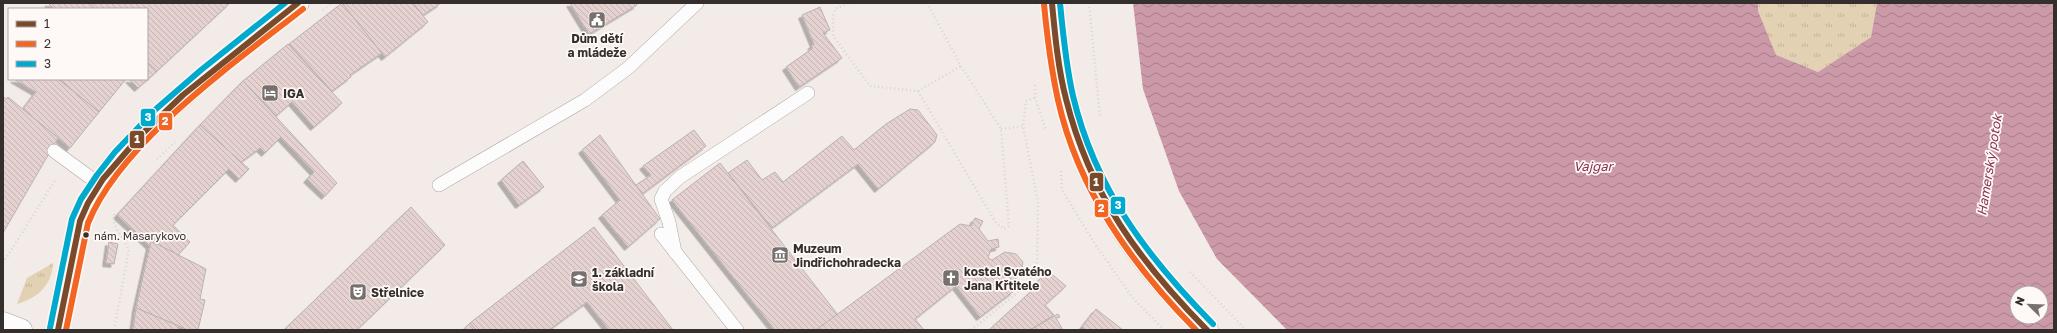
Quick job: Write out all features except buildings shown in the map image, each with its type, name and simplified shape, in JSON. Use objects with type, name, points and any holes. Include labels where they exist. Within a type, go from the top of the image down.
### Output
[{"type":"street","points":[[58,330],[80,221],[85,208],[99,184],[138,138],[170,106],[298,3]]},
{"type":"street","points":[[1052,3],[1053,25],[1064,94],[1082,157],[1098,191],[1114,220],[1140,257],[1178,303],[1207,330]]},
{"type":"street","points":[[3,323],[21,330]]},
{"type":"lane","points":[[439,185],[585,100],[628,68],[697,3]]},
{"type":"lane","points":[[675,252],[669,222],[661,199],[665,191],[680,177],[808,93]]},
{"type":"lane","points":[[54,151],[99,184]]},
{"type":"lane","points":[[661,234],[737,330]]},
{"type":"path","points":[[848,3],[835,9],[833,17],[834,36],[870,86],[918,91],[961,66]]},
{"type":"path","points":[[918,91],[996,223],[1004,229],[1009,226],[1001,129],[961,66],[926,3]]},
{"type":"path","points":[[1088,3],[1101,121]]},
{"type":"path","points":[[206,25],[209,28]]},
{"type":"path","points":[[971,330],[1027,286],[1037,266],[1038,202],[1023,126],[1026,101],[1036,97]]},
{"type":"path","points":[[1001,129],[1023,126]]},
{"type":"path","points":[[3,263],[67,160]]},
{"type":"path","points":[[114,330],[130,250],[124,238],[114,225],[113,218],[116,209]]},
{"type":"path","points":[[1188,270],[1246,330]]},
{"type":"green space","points":[[1758,3],[1877,3],[1871,37],[1818,72],[1776,56],[1758,11]]},
{"type":"green space","points":[[53,263],[50,278],[42,290],[31,298],[17,304],[27,278]]},
{"type":"water","name":"Vajgar","points":[[1133,3],[1758,3],[1758,11],[1776,55],[1818,72],[1871,37],[1877,3],[2054,3],[2054,330],[1287,330],[1217,259],[1179,191],[1143,89]]},
{"type":"transit line","name":"3","points":[[50,328],[72,219],[81,199],[97,175],[115,152],[156,109],[201,70],[285,3]]},
{"type":"transit line","name":"1","points":[[58,330],[80,221],[88,203],[103,179],[141,135],[183,95],[298,3]]},
{"type":"transit line","name":"1","points":[[1052,3],[1057,51],[1066,99],[1076,134],[1103,196],[1120,225],[1139,252],[1182,304],[1207,330]]},
{"type":"transit line","name":"3","points":[[1060,3],[1067,62],[1073,96],[1083,130],[1095,162],[1110,192],[1146,247],[1167,274],[1213,324]]},
{"type":"transit line","name":"2","points":[[1044,4],[1053,76],[1058,100],[1067,133],[1079,165],[1110,224],[1129,252],[1150,279],[1196,330]]},
{"type":"transit line","name":"2","points":[[66,330],[88,223],[104,193],[126,163],[152,134],[213,79],[303,9]]},
{"type":"place","name":"Dům dětí a mládeže","points":[[597,20]]},
{"type":"place","name":"IGA","points":[[270,93]]},
{"type":"place","name":"nám. Masarykovo","points":[[86,235]]},
{"type":"place","name":"Muzeum Jindřichohradecka","points":[[780,255]]},
{"type":"place","name":"kostel Svatého Jana Křtitele","points":[[951,278]]},
{"type":"place","name":"1. základní škola","points":[[579,279]]},
{"type":"place","name":"Střelnice","points":[[358,292]]},
{"type":"water label","name":"Hamerský potok","points":[[1989,165]]}]
